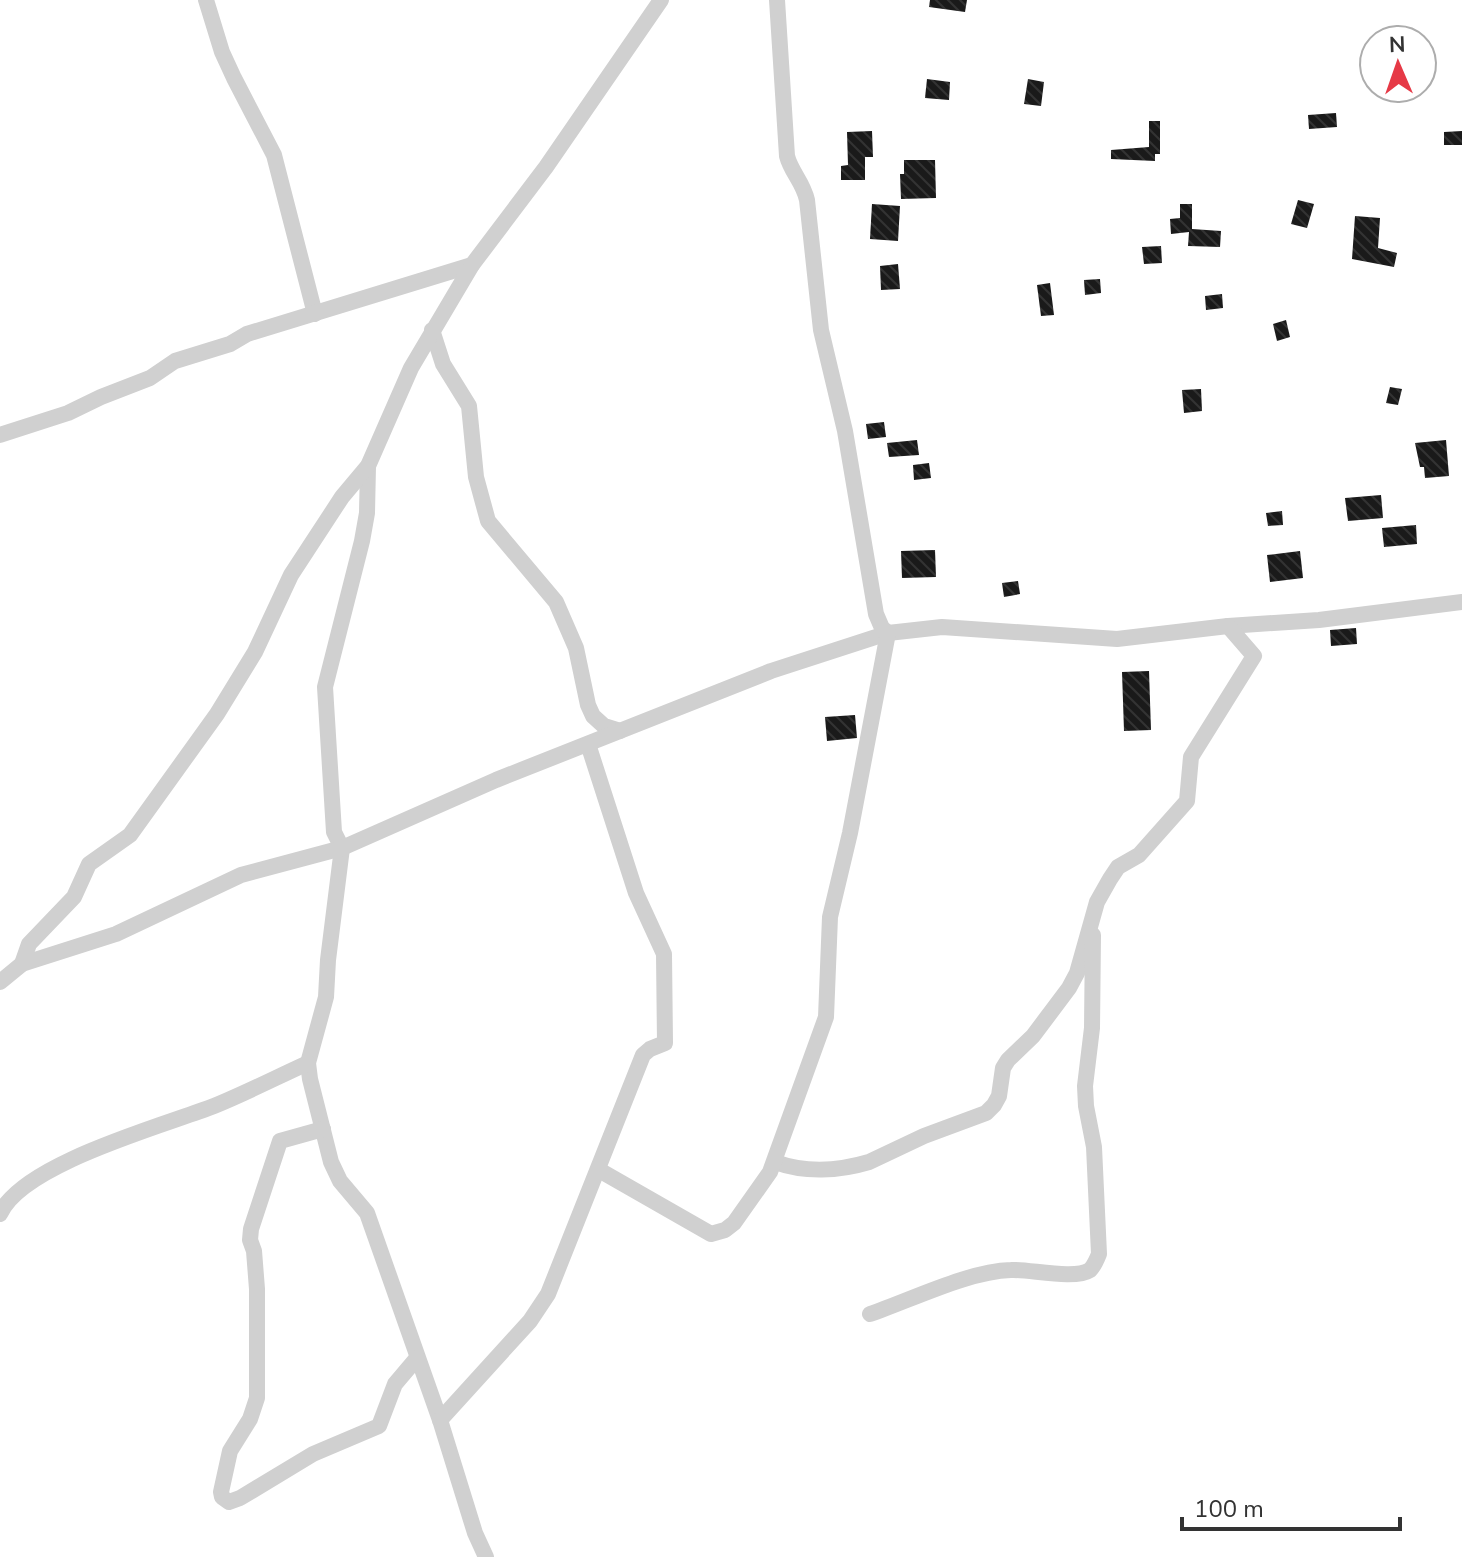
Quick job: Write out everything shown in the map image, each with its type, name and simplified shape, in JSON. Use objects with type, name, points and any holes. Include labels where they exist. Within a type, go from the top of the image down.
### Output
[{"type":"street","points":[[206,0],[222,52],[274,155],[315,314]]},
{"type":"street","points":[[22,964],[29,944],[74,897],[89,864],[130,835],[217,714],[255,652],[291,575],[342,497],[368,466],[393,404],[432,330],[472,265],[546,167],[661,0]]},
{"type":"street","points":[[777,0],[787,156],[807,200],[821,330],[845,431],[876,614],[882,628],[888,633]]},
{"type":"street","points":[[0,435],[68,413],[150,378],[175,361],[230,344],[247,334],[472,265]]},
{"type":"street","points":[[432,330],[443,364],[469,406],[476,477],[488,521],[556,602],[576,648],[593,716],[604,726],[620,731]]},
{"type":"street","points":[[368,466],[367,513],[362,541],[325,687],[334,832],[342,848],[326,997],[308,1063],[335,1171],[367,1213],[440,1420],[475,1533],[486,1557]]},
{"type":"street","points":[[0,982],[22,964],[116,934],[241,875],[342,848],[496,780],[771,671],[888,633],[942,627],[1117,639],[1228,626],[1319,620],[1462,602]]},
{"type":"street","points":[[775,1162],[803,1169],[853,1167],[967,1118],[986,1113],[999,1096],[1003,1068],[1008,1060],[1033,1036],[1069,988],[1077,973],[1094,911],[1118,867],[1139,855],[1187,801],[1191,757],[1254,656],[1228,626]]},
{"type":"street","points":[[599,1170],[711,1234],[725,1230],[734,1223],[775,1162],[826,1017],[830,917],[850,833],[888,633]]},
{"type":"street","points":[[440,1420],[548,1294],[643,1055],[665,1043],[664,954],[636,893],[588,744]]},
{"type":"street","points":[[870,1314],[991,1271],[1017,1269],[1078,1274],[1089,1270],[1095,1263],[1099,1254],[1094,1147],[1085,1086],[1092,1028],[1094,911]]},
{"type":"street","points":[[0,1214],[12,1195],[35,1177],[141,1130],[213,1106],[308,1063]]},
{"type":"street","points":[[323,1129],[280,1141],[251,1229],[257,1289],[257,1398],[250,1419],[230,1451],[222,1497],[229,1502],[240,1498],[323,1449],[379,1426],[395,1384],[417,1358]]},
{"type":"building","points":[[930,0],[967,0],[965,12],[929,7]]},
{"type":"building","points":[[927,79],[950,82],[949,100],[925,98]]},
{"type":"building","points":[[1028,79],[1044,82],[1041,106],[1024,104]]},
{"type":"building","points":[[1336,113],[1337,127],[1309,129],[1308,115]]},
{"type":"building","points":[[1149,121],[1160,121],[1160,154],[1155,154],[1155,161],[1111,159],[1111,150],[1149,147]]},
{"type":"building","points":[[872,131],[873,157],[865,157],[865,180],[841,180],[841,166],[848,165],[847,132]]},
{"type":"building","points":[[1462,131],[1462,145],[1444,145],[1444,132]]},
{"type":"building","points":[[904,160],[935,160],[936,198],[901,199],[900,174],[904,174]]},
{"type":"building","points":[[1298,200],[1314,204],[1307,228],[1291,224]]},
{"type":"building","points":[[872,204],[900,206],[898,241],[870,239]]},
{"type":"building","points":[[1180,204],[1192,204],[1192,229],[1221,231],[1220,247],[1188,246],[1189,232],[1171,234],[1170,219],[1180,218]]},
{"type":"building","points":[[1355,216],[1380,218],[1378,248],[1397,253],[1394,267],[1352,259]]},
{"type":"building","points":[[1161,246],[1162,263],[1144,264],[1142,247]]},
{"type":"building","points":[[898,264],[900,289],[881,290],[880,266]]},
{"type":"building","points":[[1100,279],[1101,293],[1085,295],[1084,280]]},
{"type":"building","points":[[1050,283],[1054,315],[1041,316],[1037,285]]},
{"type":"building","points":[[1222,294],[1223,308],[1206,310],[1205,296]]},
{"type":"building","points":[[1286,320],[1290,337],[1277,341],[1273,324]]},
{"type":"building","points":[[1390,387],[1402,389],[1398,405],[1386,403]]},
{"type":"building","points":[[1201,389],[1202,411],[1184,413],[1182,390]]},
{"type":"building","points":[[884,422],[886,437],[868,439],[866,424]]},
{"type":"building","points":[[917,440],[919,455],[889,457],[887,443]]},
{"type":"building","points":[[1446,440],[1449,476],[1425,478],[1415,443]]},
{"type":"building","points":[[929,463],[931,478],[914,480],[913,465]]},
{"type":"building","points":[[1381,495],[1383,518],[1348,521],[1345,498]]},
{"type":"building","points":[[1282,511],[1283,525],[1268,526],[1266,513]]},
{"type":"building","points":[[1416,525],[1417,544],[1384,547],[1382,528]]},
{"type":"building","points":[[935,550],[936,577],[902,578],[901,551]]},
{"type":"building","points":[[1300,551],[1303,578],[1270,582],[1267,555]]},
{"type":"building","points":[[1018,581],[1020,594],[1004,597],[1002,583]]},
{"type":"building","points":[[1356,628],[1357,644],[1331,646],[1330,630]]},
{"type":"building","points":[[1149,671],[1151,730],[1124,731],[1122,672]]},
{"type":"building","points":[[855,715],[857,738],[827,741],[825,717]]}]
